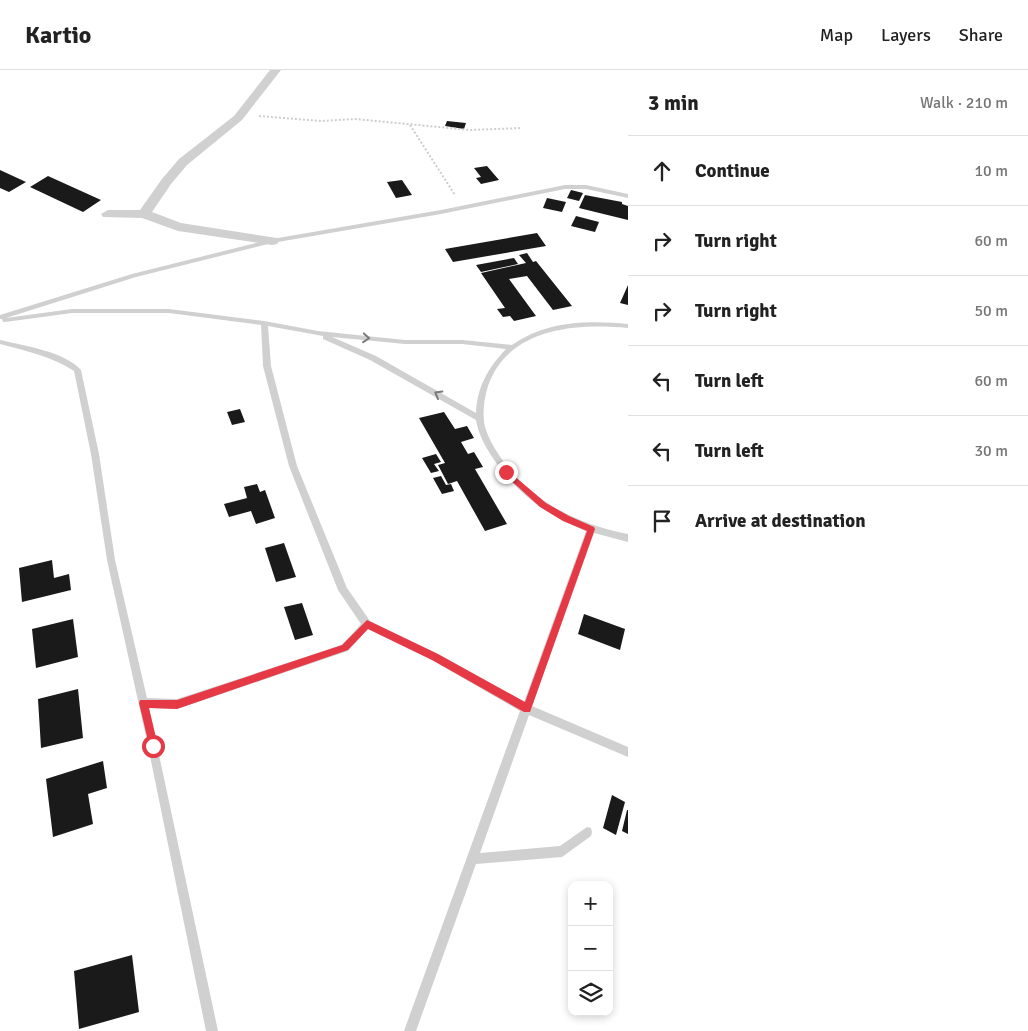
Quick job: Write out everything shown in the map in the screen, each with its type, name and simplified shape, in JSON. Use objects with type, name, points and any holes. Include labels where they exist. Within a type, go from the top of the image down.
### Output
[{"type":"street","points":[[144,214],[166,182],[183,162],[241,114],[276,70]]},
{"type":"street","points":[[108,214],[144,214],[178,227],[272,241]]},
{"type":"lane","points":[[0,318],[134,275],[272,241],[466,207],[565,187],[586,187],[628,196]]},
{"type":"lane","points":[[0,318],[72,311],[169,311],[264,323],[318,333],[405,342],[462,342],[511,347]]},
{"type":"lane","points":[[264,323],[267,366],[293,466],[343,590],[367,624],[435,657],[527,709],[628,752]]},
{"type":"lane","points":[[628,326],[585,323],[564,326],[527,338],[511,347],[491,371],[484,386],[480,419],[489,445],[506,472],[543,505],[566,519],[591,529],[628,538]]},
{"type":"lane","points":[[318,333],[373,358],[480,419]]},
{"type":"lane","points":[[0,342],[53,356],[69,363],[77,370],[95,454],[111,560],[212,1031]]},
{"type":"lane","points":[[410,1031],[591,529]]},
{"type":"lane","points":[[143,703],[177,704],[345,648],[367,624]]},
{"type":"lane","points":[[472,859],[562,851],[587,832]]},
{"type":"path","points":[[241,114],[280,119],[321,121],[355,119],[470,130],[522,128]]},
{"type":"path","points":[[409,124],[453,193],[466,207]]},
{"type":"building","points":[[447,121],[466,123],[464,129],[445,126]]},
{"type":"building","points":[[487,166],[499,180],[481,184],[476,178],[481,177],[474,168]]},
{"type":"building","points":[[0,170],[26,182],[9,192],[0,188]]},
{"type":"building","points":[[48,176],[101,200],[83,212],[30,187]]},
{"type":"building","points":[[402,180],[412,195],[396,198],[387,182]]},
{"type":"building","points":[[571,190],[583,193],[579,201],[567,198]]},
{"type":"building","points":[[585,195],[622,202],[622,204],[628,206],[628,220],[579,208]]},
{"type":"building","points":[[547,198],[566,202],[562,212],[543,208]]},
{"type":"building","points":[[576,216],[599,222],[595,232],[571,226]]},
{"type":"building","points":[[537,233],[546,246],[453,262],[445,249]]},
{"type":"building","points":[[527,253],[533,262],[536,261],[572,306],[553,310],[527,276],[509,279],[536,316],[514,321],[510,316],[503,317],[497,309],[505,308],[481,273],[526,263],[519,255]]},
{"type":"building","points":[[514,258],[518,264],[481,272],[476,265]]},
{"type":"building","points":[[628,285],[628,305],[620,303]]},
{"type":"building","points":[[240,409],[245,422],[232,425],[227,412]]},
{"type":"building","points":[[444,412],[455,429],[467,426],[474,438],[461,442],[468,454],[474,452],[483,467],[475,469],[507,524],[485,531],[457,481],[448,484],[438,465],[445,463],[419,418]]},
{"type":"building","points":[[436,454],[441,462],[434,464],[439,471],[431,473],[422,458]]},
{"type":"building","points":[[441,476],[446,485],[451,484],[454,491],[442,494],[433,478]]},
{"type":"building","points":[[257,484],[260,492],[265,490],[275,518],[256,524],[251,511],[229,517],[224,504],[247,498],[244,487]]},
{"type":"building","points":[[284,543],[296,577],[276,582],[265,548]]},
{"type":"building","points":[[52,560],[54,578],[69,574],[71,590],[22,602],[19,568]]},
{"type":"building","points":[[302,603],[313,635],[295,640],[284,607]]},
{"type":"building","points":[[584,614],[625,629],[620,650],[578,634]]},
{"type":"building","points":[[73,619],[78,657],[36,668],[32,629]]},
{"type":"building","points":[[78,689],[83,738],[41,748],[38,699]]},
{"type":"building","points":[[103,761],[107,788],[88,794],[93,824],[53,837],[46,779]]},
{"type":"building","points":[[612,795],[625,802],[616,835],[603,828]]},
{"type":"building","points":[[628,810],[628,834],[622,831]]},
{"type":"building","points":[[132,955],[139,1012],[79,1029],[74,971]]},
{"type":"route","points":[[153,746],[143,703],[177,704],[345,648],[367,624],[435,657],[527,709],[591,529],[566,519],[543,505],[506,472]]}]
